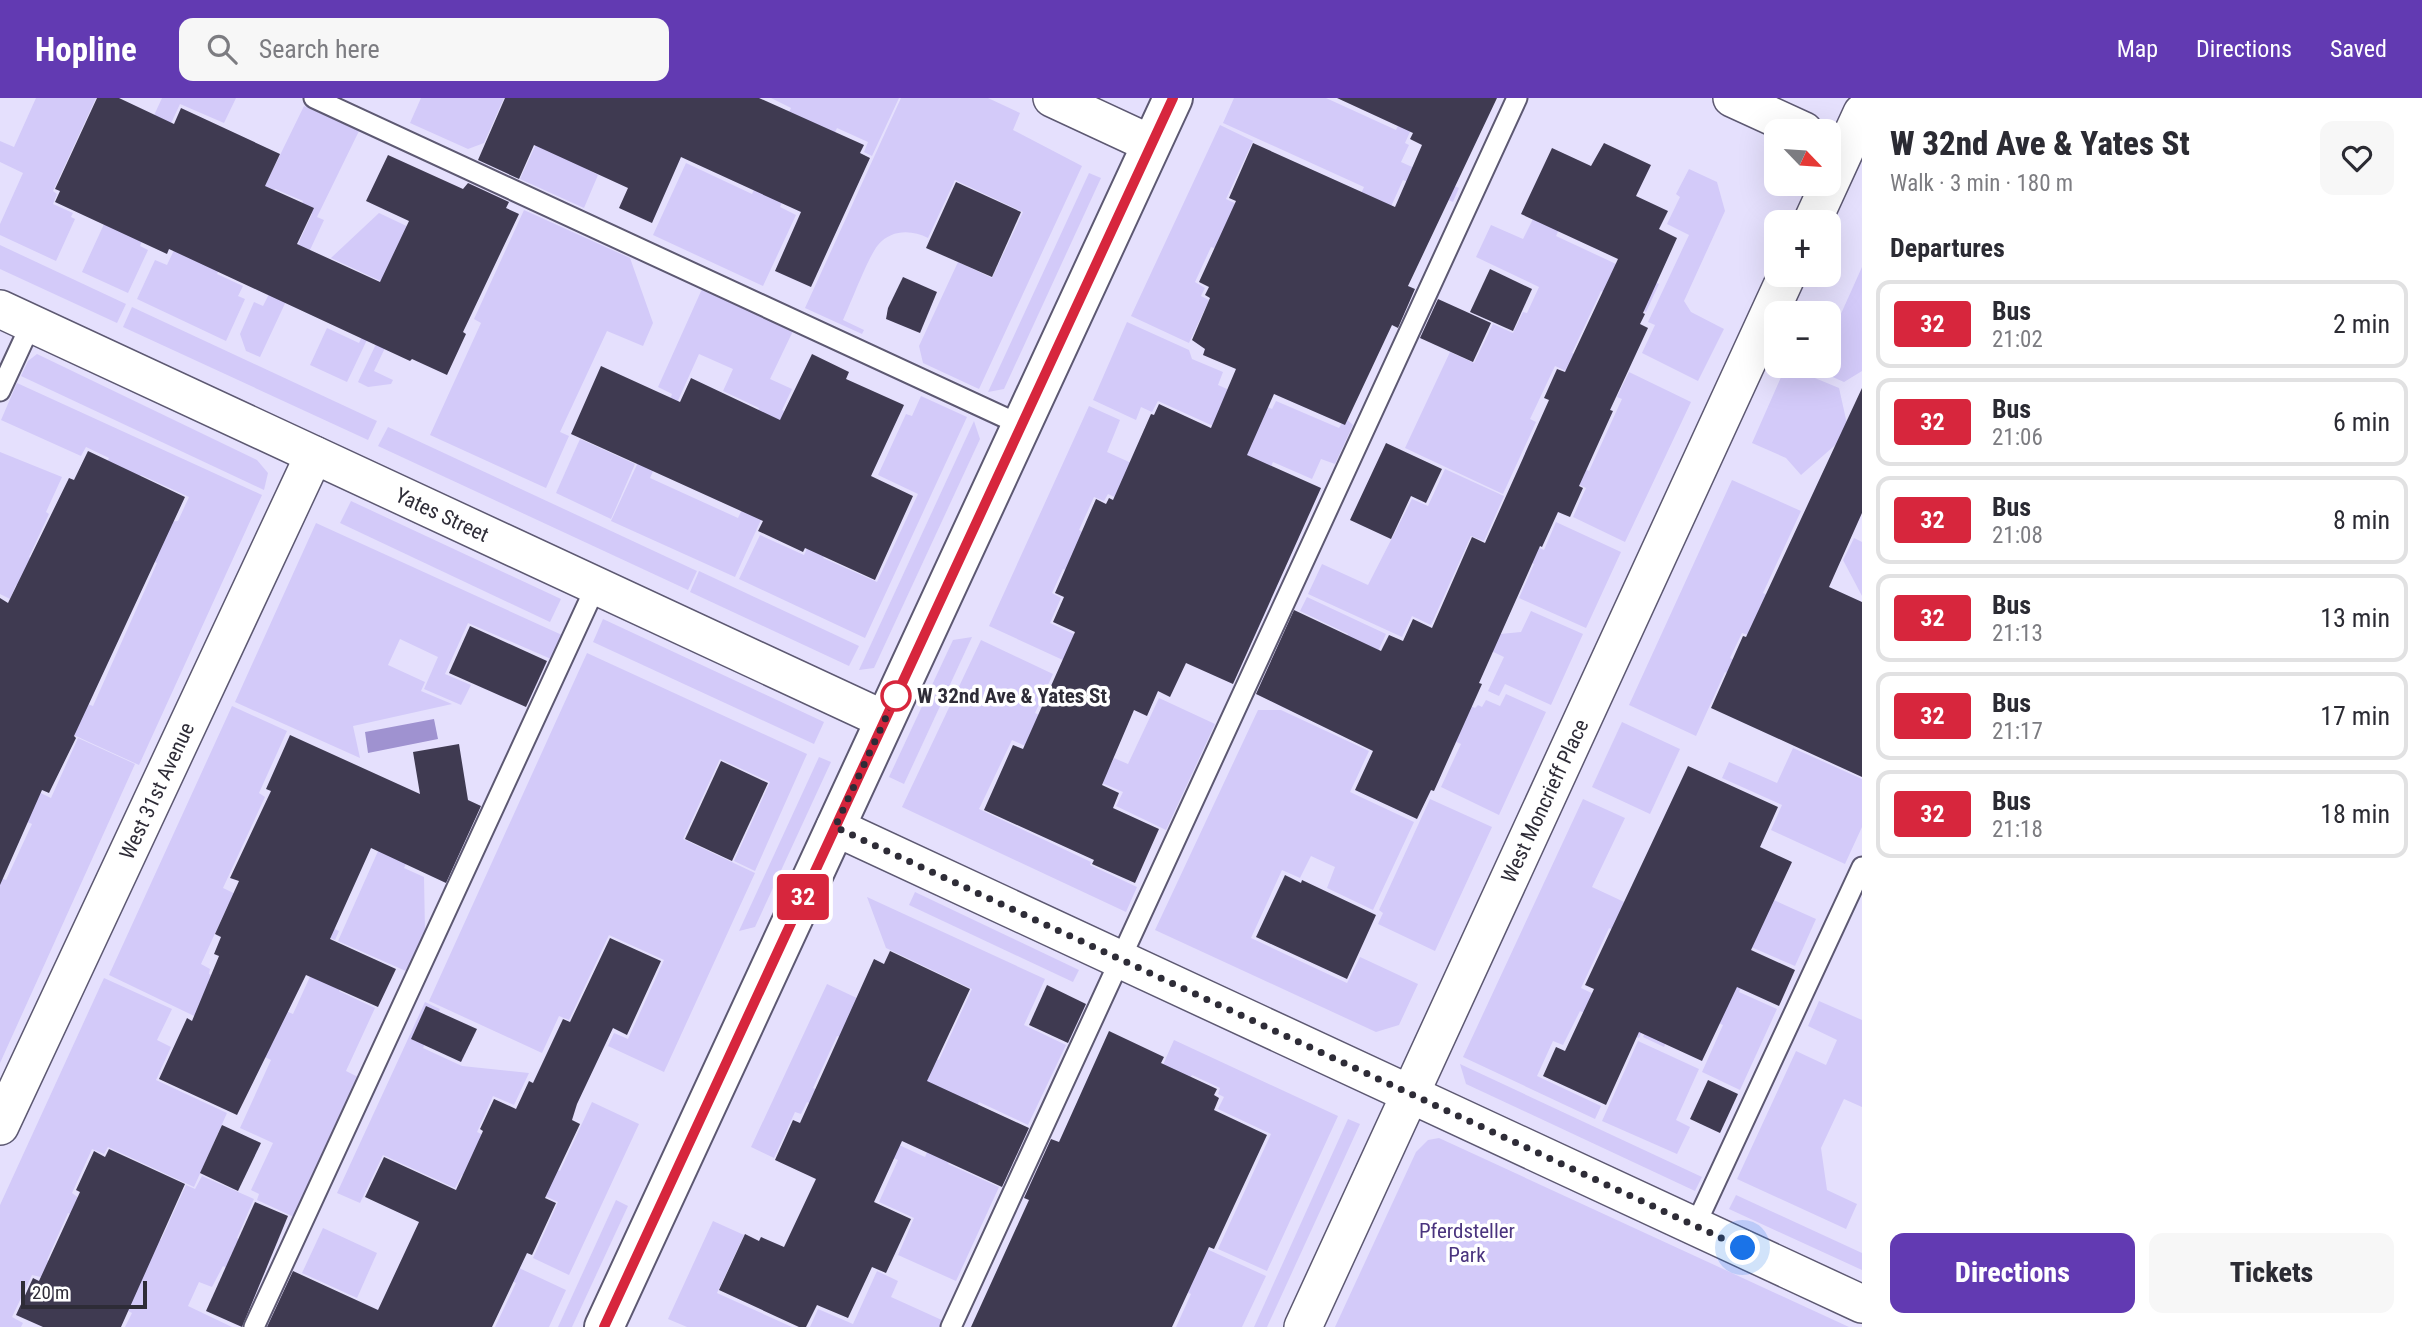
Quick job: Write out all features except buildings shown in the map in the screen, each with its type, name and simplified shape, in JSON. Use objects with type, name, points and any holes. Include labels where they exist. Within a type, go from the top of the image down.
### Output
[{"type":"street","points":[[1052,98],[1151,144]]},
{"type":"street","points":[[604,1327],[1172,98]]},
{"type":"street","points":[[1732,98],[1778,119]]},
{"type":"street","points":[[1817,210],[1862,113]]},
{"type":"street","name":"West Moncrieff Place","points":[[1303,1327],[1781,287]]},
{"type":"street","name":"Yates Street","points":[[16,317],[885,720]]},
{"type":"street","name":"West 31st Avenue","points":[[0,1126],[314,455]]},
{"type":"street","points":[[835,827],[1862,1304]]},
{"type":"lane","points":[[314,98],[1021,425]]},
{"type":"lane","points":[[951,1327],[1517,98]]},
{"type":"lane","points":[[0,391],[16,317]]},
{"type":"lane","points":[[254,1327],[596,586]]},
{"type":"lane","points":[[1695,1226],[1862,867]]},
{"type":"green space","points":[[36,98],[96,98],[53,191],[57,194],[53,204],[73,213],[71,217],[75,219],[56,261],[0,235],[0,224],[23,173],[0,162],[0,141],[14,147]]},
{"type":"green space","points":[[162,98],[236,98],[224,123],[180,104],[122,229],[143,239],[140,246],[148,250],[128,293],[82,272]]},
{"type":"green space","points":[[421,98],[504,98],[484,143],[468,149],[410,123]]},
{"type":"green space","points":[[504,98],[596,98],[614,106],[585,168],[598,175],[584,208],[520,179],[548,118]]},
{"type":"green space","points":[[771,98],[899,98],[872,156],[864,152],[868,142],[837,128],[832,139],[801,160],[780,207],[796,215],[763,286],[653,235],[686,163],[752,194],[791,108]]},
{"type":"green space","points":[[901,98],[988,98],[1020,113],[1013,130],[1082,166],[979,389],[923,363],[919,346],[958,262],[992,278],[1023,212],[955,180],[928,238],[902,232],[889,236],[874,251],[843,320],[864,330],[862,334],[805,308]]},
{"type":"green space","points":[[1234,98],[1326,98],[1396,130],[1411,98],[1423,103],[1405,143],[1409,145],[1401,162],[1459,188],[1453,202],[1403,180],[1389,211],[1335,251],[1364,187],[1223,123]]},
{"type":"green space","points":[[304,106],[359,131],[317,217],[324,220],[260,357],[246,351],[240,334],[254,302],[263,306],[269,294],[274,296],[312,214],[300,208],[303,201],[275,189],[270,198],[261,194]]},
{"type":"green space","points":[[1220,125],[1253,141],[1226,199],[1324,245],[1223,251],[1211,247],[1195,282],[1205,288],[1201,296],[1209,300],[1189,343],[1131,316]]},
{"type":"green space","points":[[1689,169],[1717,182],[1725,211],[1684,301],[1691,312],[1724,329],[1698,381],[1642,353],[1655,325],[1648,322],[1689,235],[1667,224],[1680,197],[1676,194]]},
{"type":"green space","points":[[1089,173],[1101,178],[1004,389],[988,392]]},
{"type":"green space","points":[[207,180],[228,250],[217,274],[243,286],[238,296],[245,299],[226,341],[137,299],[155,260],[167,265]]},
{"type":"green space","points":[[524,210],[630,258],[653,323],[643,346],[607,331],[560,432],[569,436],[546,488],[430,435],[481,323],[474,319]]},
{"type":"green space","points":[[379,213],[415,230],[389,285],[331,258]]},
{"type":"green space","points":[[1536,213],[1565,217],[1556,236],[1659,284],[1646,312],[1601,291],[1572,353],[1622,376],[1614,393],[1555,366],[1530,419],[1536,422],[1503,494],[1405,448],[1450,352],[1474,363],[1493,324],[1513,333],[1523,312],[1527,313],[1539,287],[1476,257],[1491,225],[1523,239]]},
{"type":"green space","points":[[0,245],[126,304],[117,323],[0,269]]},
{"type":"green space","points":[[1862,267],[1862,371],[1844,382],[1835,378],[1841,378],[1841,314]]},
{"type":"green space","points":[[702,289],[793,331],[770,379],[792,389],[782,410],[806,421],[735,577],[611,521],[664,406],[679,413],[650,478],[738,518],[762,467],[737,455],[759,408],[723,391],[733,369],[699,354],[676,405],[669,402],[672,394],[658,387]]},
{"type":"green space","points":[[396,302],[405,306],[374,371],[393,380],[391,384],[368,387],[358,382]]},
{"type":"green space","points":[[132,307],[377,421],[368,440],[123,327]]},
{"type":"green space","points":[[369,322],[374,325],[347,382],[310,365],[327,328],[359,343]]},
{"type":"green space","points":[[1127,322],[1189,350],[1192,359],[1223,372],[1218,385],[1272,409],[1276,401],[1339,428],[1345,418],[1353,425],[1335,464],[1321,459],[1312,479],[1273,462],[1250,513],[1231,434],[1158,401],[1152,412],[1141,407],[1136,420],[1093,400]]},
{"type":"green space","points":[[37,354],[257,460],[268,473],[264,490],[21,376],[28,361]]},
{"type":"green space","points":[[1629,372],[1691,402],[1625,542],[1573,517],[1586,488],[1523,458],[1529,444],[1589,471],[1622,399],[1617,397]]},
{"type":"green space","points":[[1781,378],[1815,378],[1839,388],[1849,433],[1801,475],[1786,458],[1752,443]]},
{"type":"green space","points":[[17,383],[262,495],[139,765],[65,731],[79,701],[93,706],[157,563],[82,529],[178,521],[189,497],[141,475],[138,479],[106,465],[109,458],[86,447],[81,456],[1,420]]},
{"type":"green space","points":[[921,396],[967,417],[865,638],[739,579],[760,535],[804,555],[842,474],[864,466],[823,558],[877,582],[918,494],[878,475],[906,414],[912,416]]},
{"type":"green space","points":[[1089,406],[1120,420],[1107,452],[1228,507],[1187,531],[1108,494],[1104,501],[1094,497],[1079,530],[1090,535],[1072,573],[1063,569],[1052,593],[1061,598],[1050,623],[1093,643],[1113,683],[989,626]]},
{"type":"green space","points":[[974,421],[980,439],[874,668],[859,670]]},
{"type":"green space","points":[[388,427],[697,571],[688,590],[378,446]]},
{"type":"green space","points":[[580,439],[635,464],[611,519],[556,493]]},
{"type":"green space","points":[[0,452],[62,477],[29,557],[42,563],[29,591],[16,585],[10,599],[0,594]]},
{"type":"green space","points":[[1445,469],[1504,496],[1484,541],[1471,536],[1431,625],[1412,616],[1402,637],[1308,594],[1322,564],[1368,585],[1412,499],[1428,506]]},
{"type":"green space","points":[[1732,480],[1801,511],[1763,593],[1848,632],[1742,633],[1730,658],[1825,702],[1818,715],[1725,672],[1696,736],[1629,705]]},
{"type":"green space","points":[[351,501],[561,599],[550,622],[340,523]]},
{"type":"green space","points":[[1556,522],[1621,552],[1586,628],[1519,598],[1534,564],[1486,541],[1493,527],[1544,550]]},
{"type":"green space","points":[[316,523],[562,635],[551,659],[468,623],[445,674],[471,685],[461,705],[424,689],[438,657],[400,639],[388,665],[425,682],[421,691],[452,704],[353,726],[360,758],[235,702]]},
{"type":"green space","points":[[1854,538],[1862,542],[1862,596],[1843,560]]},
{"type":"green space","points":[[699,571],[859,646],[849,666],[690,592]]},
{"type":"green space","points":[[1307,597],[1386,634],[1366,677],[1330,671],[1348,634],[1300,611]]},
{"type":"green space","points":[[1531,611],[1583,634],[1551,705],[1505,684],[1499,696],[1488,691],[1504,657],[1434,624],[1500,634],[1521,632]]},
{"type":"green space","points":[[603,619],[824,722],[814,744],[593,642]]},
{"type":"green space","points":[[972,637],[904,784],[889,777],[953,640]]},
{"type":"green space","points":[[981,640],[1053,674],[1035,713],[1043,717],[1100,780],[1012,740],[979,809],[1137,887],[1126,912],[902,807]]},
{"type":"green space","points":[[587,653],[807,754],[755,871],[734,861],[770,782],[720,759],[683,839],[755,873],[664,1072],[608,1046],[614,1033],[628,1039],[664,960],[609,935],[569,1020],[559,1016],[542,1053],[429,1001]]},
{"type":"green space","points":[[1506,694],[1546,712],[1499,815],[1441,787],[1461,744],[1450,739],[1466,704],[1475,708],[1478,705],[1482,707],[1486,700],[1500,706]]},
{"type":"green space","points":[[1159,698],[1215,724],[1166,830],[1116,806],[1123,792],[1102,783],[1114,758],[1128,764]]},
{"type":"green space","points":[[232,706],[287,731],[259,793],[265,797],[223,888],[284,917],[289,908],[339,931],[335,940],[300,925],[228,905],[201,964],[210,969],[209,974],[243,989],[242,1039],[109,975]]},
{"type":"green space","points":[[1258,710],[1281,710],[1369,751],[1350,792],[1414,822],[1373,910],[1327,888],[1335,867],[1311,856],[1300,878],[1282,870],[1251,938],[1347,983],[1360,957],[1418,984],[1399,1025],[1376,1032],[1155,930]]},
{"type":"green space","points":[[1622,722],[1680,749],[1650,814],[1592,787]]},
{"type":"green space","points":[[78,738],[135,764],[0,1063],[0,878],[6,880],[32,824],[0,810],[22,784],[51,798]]},
{"type":"green space","points":[[1793,748],[1862,779],[1862,827],[1845,864],[1771,830],[1782,805],[1722,778],[1729,762],[1777,783]]},
{"type":"green space","points":[[819,757],[831,762],[755,927],[739,931]]},
{"type":"green space","points":[[1430,799],[1492,827],[1435,951],[1378,924],[1383,913],[1379,910]]},
{"type":"green space","points":[[1583,799],[1625,818],[1592,887],[1706,940],[1693,967],[1609,928],[1581,988],[1615,1004],[1652,1009],[1639,1038],[1580,1011],[1563,1045],[1553,1041],[1537,1076],[1601,1106],[1595,1119],[1463,1057]]},
{"type":"green space","points":[[379,849],[407,862],[404,868],[424,877],[425,932],[408,972],[338,941]]},
{"type":"green space","points":[[1727,879],[1816,919],[1795,966],[1751,947]]},
{"type":"green space","points":[[915,892],[1079,970],[1073,982],[909,905]]},
{"type":"green space","points":[[867,897],[1045,979],[1024,1025],[1066,1045],[1028,1125],[979,1102],[956,1153],[922,1083],[854,1021],[939,1060],[972,989],[886,948]]},
{"type":"green space","points":[[357,952],[339,991],[375,1008],[346,1071],[358,1077],[294,1217],[257,1200],[259,1194],[251,1190],[273,1143],[240,1128],[271,1060],[244,1047],[265,1002],[293,1014],[318,959]]},
{"type":"green space","points":[[1756,954],[1739,992],[1777,1009],[1740,1090],[1702,1072],[1723,1025],[1683,1006],[1664,1047],[1643,1037],[1655,1011]]},
{"type":"green space","points":[[104,978],[172,1009],[157,1040],[171,1047],[156,1080],[227,1113],[194,1187],[108,1147],[104,1154],[92,1149],[72,1193],[150,1250],[68,1213],[47,1260],[127,1297],[32,1275],[12,1317],[23,1323],[21,1327],[0,1327],[0,1205]]},
{"type":"green space","points":[[827,984],[861,1000],[844,1038],[837,1036],[813,1088],[889,1123],[882,1137],[807,1102],[801,1114],[795,1112],[774,1158],[751,1147]]},
{"type":"green space","points":[[1819,1001],[1862,1020],[1862,1107],[1844,1099],[1821,1148],[1827,1190],[1857,1204],[1846,1229],[1737,1179],[1796,1051],[1826,1065],[1837,1040],[1808,1026]]},
{"type":"green space","points":[[425,1002],[440,1009],[423,1048],[462,1066],[529,1073],[514,1105],[493,1096],[477,1132],[560,1171],[592,1102],[639,1124],[569,1275],[533,1258],[558,1202],[478,1165],[472,1179],[462,1175],[455,1188],[383,1155],[360,1203],[337,1193]]},
{"type":"green space","points":[[1174,1040],[1338,1116],[1267,1271],[1218,1249],[1271,1134],[1218,1109],[1224,1097],[1218,1094],[1220,1088],[1192,1075],[1189,1080],[1162,1067]]},
{"type":"green space","points":[[1638,1041],[1699,1069],[1676,1120],[1690,1127],[1677,1154],[1602,1121]]},
{"type":"green space","points":[[1460,1064],[1702,1177],[1695,1191],[1466,1084]]},
{"type":"green space","points":[[1348,1119],[1360,1124],[1267,1327],[1254,1327]]},
{"type":"green space","points":[[884,1138],[925,1157],[931,1143],[953,1153],[948,1164],[999,1187],[956,1281],[898,1255],[914,1218],[879,1202],[898,1160],[878,1152]]},
{"type":"green space","name":"Pferdsteller Park","points":[[1439,1138],[1849,1327],[1335,1327],[1416,1152],[1428,1140]]},
{"type":"green space","points":[[202,1176],[254,1199],[237,1238],[271,1255],[258,1282],[223,1266],[212,1287],[199,1282],[188,1306],[232,1327],[125,1327],[132,1313],[126,1310],[158,1239],[161,1240],[186,1185],[195,1189]]},
{"type":"green space","points":[[1736,1195],[1862,1253],[1862,1270],[1729,1209]]},
{"type":"green space","points":[[616,1200],[628,1206],[572,1327],[558,1327]]},
{"type":"green space","points":[[1099,1200],[1266,1276],[1242,1327],[1176,1327],[1191,1294],[1089,1247]]},
{"type":"green space","points":[[713,1221],[744,1235],[717,1293],[792,1327],[687,1327],[668,1319]]},
{"type":"green space","points":[[323,1228],[377,1253],[357,1298],[302,1273]]},
{"type":"green space","points":[[440,1231],[566,1290],[549,1327],[495,1327],[516,1283],[433,1245]]},
{"type":"green space","points":[[877,1271],[898,1281],[891,1297],[944,1321],[941,1327],[810,1327],[818,1309],[853,1324]]},
{"type":"shaded area","points":[[434,719],[438,739],[368,753],[365,732]]},
{"type":"bus line","name":"32","points":[[604,1327],[1173,98]]},
{"type":"place","name":"W 32nd Ave & Yates St","points":[[896,696]]},
{"type":"route","points":[[896,696],[835,827],[1743,1248]]}]
